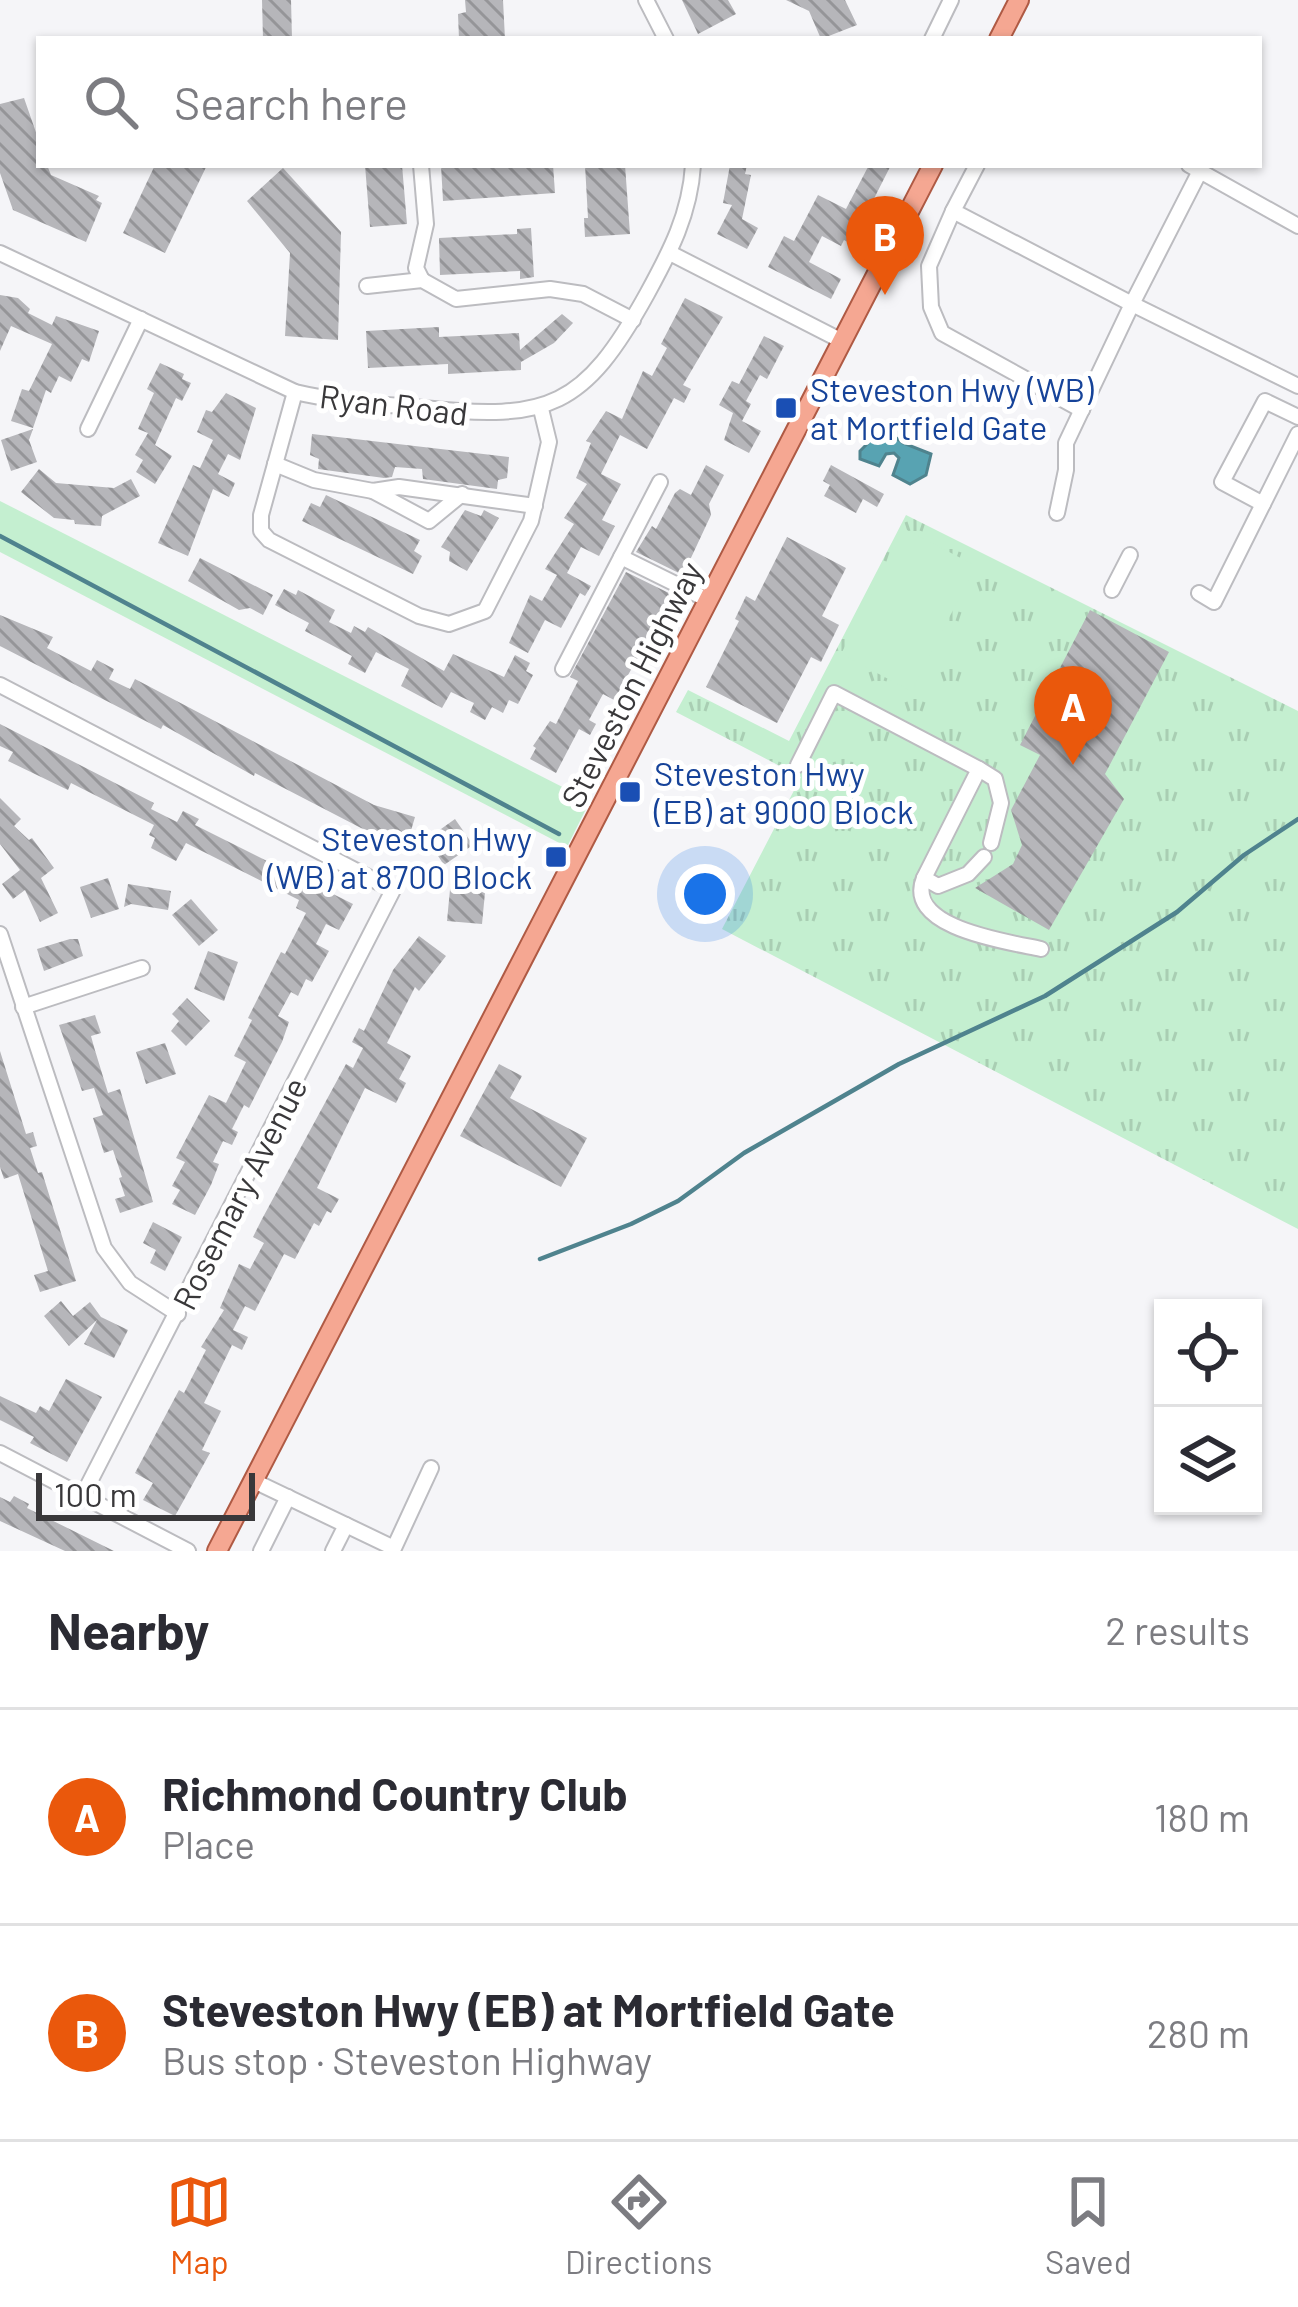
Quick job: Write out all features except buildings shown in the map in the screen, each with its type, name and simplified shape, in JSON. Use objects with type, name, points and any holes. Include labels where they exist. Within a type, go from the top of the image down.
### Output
[{"type":"main road","points":[[1001,36],[1019,0]]},
{"type":"main road","name":"Steveston Highway","points":[[217,1551],[931,168]]},
{"type":"street","points":[[646,0],[664,36]]},
{"type":"street","points":[[933,36],[951,0]]},
{"type":"street","points":[[422,168],[426,224],[416,268],[422,280],[456,299],[550,289],[583,294],[632,320]]},
{"type":"street","points":[[295,392],[255,533],[424,619],[449,624],[478,615],[489,606],[535,506],[549,442],[541,409],[615,350],[670,254],[689,200],[693,168]]},
{"type":"street","points":[[975,168],[929,266],[931,307],[942,333],[1082,410]]},
{"type":"street","points":[[1058,513],[1066,443],[1194,168],[1298,226]]},
{"type":"street","points":[[953,211],[1298,386]]},
{"type":"street","name":"Ryan Road","points":[[0,254],[295,392],[485,415],[541,409]]},
{"type":"street","points":[[670,254],[842,341]]},
{"type":"street","points":[[367,286],[422,280]]},
{"type":"street","points":[[88,429],[141,319]]},
{"type":"street","points":[[1263,504],[1222,482],[1264,400],[1298,417]]},
{"type":"street","points":[[1199,593],[1214,602],[1298,434]]},
{"type":"street","points":[[275,464],[314,480],[373,491],[429,520],[462,494]]},
{"type":"street","points":[[563,669],[660,482]]},
{"type":"street","points":[[373,491],[399,487],[535,506]]},
{"type":"street","points":[[1112,590],[1130,555]]},
{"type":"street","points":[[621,557],[708,601]]},
{"type":"street","name":"Rosemary Avenue","points":[[0,685],[394,890],[83,1495]]},
{"type":"street","points":[[798,765],[834,693],[995,779],[1001,803],[987,850],[968,874],[938,886],[924,878]]},
{"type":"street","points":[[979,769],[924,878],[919,890],[922,903],[934,915],[977,934],[1041,949]]},
{"type":"street","points":[[0,934],[104,1248],[130,1283],[178,1314]]},
{"type":"street","points":[[23,1006],[142,968]]},
{"type":"street","points":[[0,1453],[188,1551]]},
{"type":"street","points":[[254,1481],[393,1549],[431,1468]]},
{"type":"street","points":[[261,1551],[288,1497]]},
{"type":"street","points":[[334,1551],[346,1525]]},
{"type":"green space","points":[[0,501],[590,801],[567,847],[0,552]]},
{"type":"green space","points":[[906,515],[1298,711],[1298,1229],[722,929],[801,777],[676,712],[688,690],[789,741]]},
{"type":"green space","points":[[905,529],[976,566],[911,691],[841,654]]},
{"type":"water","points":[[883,428],[903,443],[931,454],[926,475],[910,484],[893,475],[899,458],[894,453],[886,454],[879,466],[860,459],[860,451]]},
{"type":"waterway","points":[[0,536],[559,834]]},
{"type":"waterway","points":[[540,1259],[678,1201],[744,1153],[899,1064],[1045,996],[1177,912],[1244,855],[1298,819]]},
{"type":"place","name":"Steveston Hwy (EB) at Mortfield Gate","points":[[885,295]]},
{"type":"place","name":"Steveston Hwy (WB) at Mortfield Gate","points":[[786,408]]},
{"type":"place","name":"Richmond Country Club","points":[[1073,765]]},
{"type":"place","name":"Steveston Hwy (EB) at 9000 Block","points":[[630,792]]},
{"type":"place","name":"Steveston Hwy (WB) at 8700 Block","points":[[556,857]]}]
